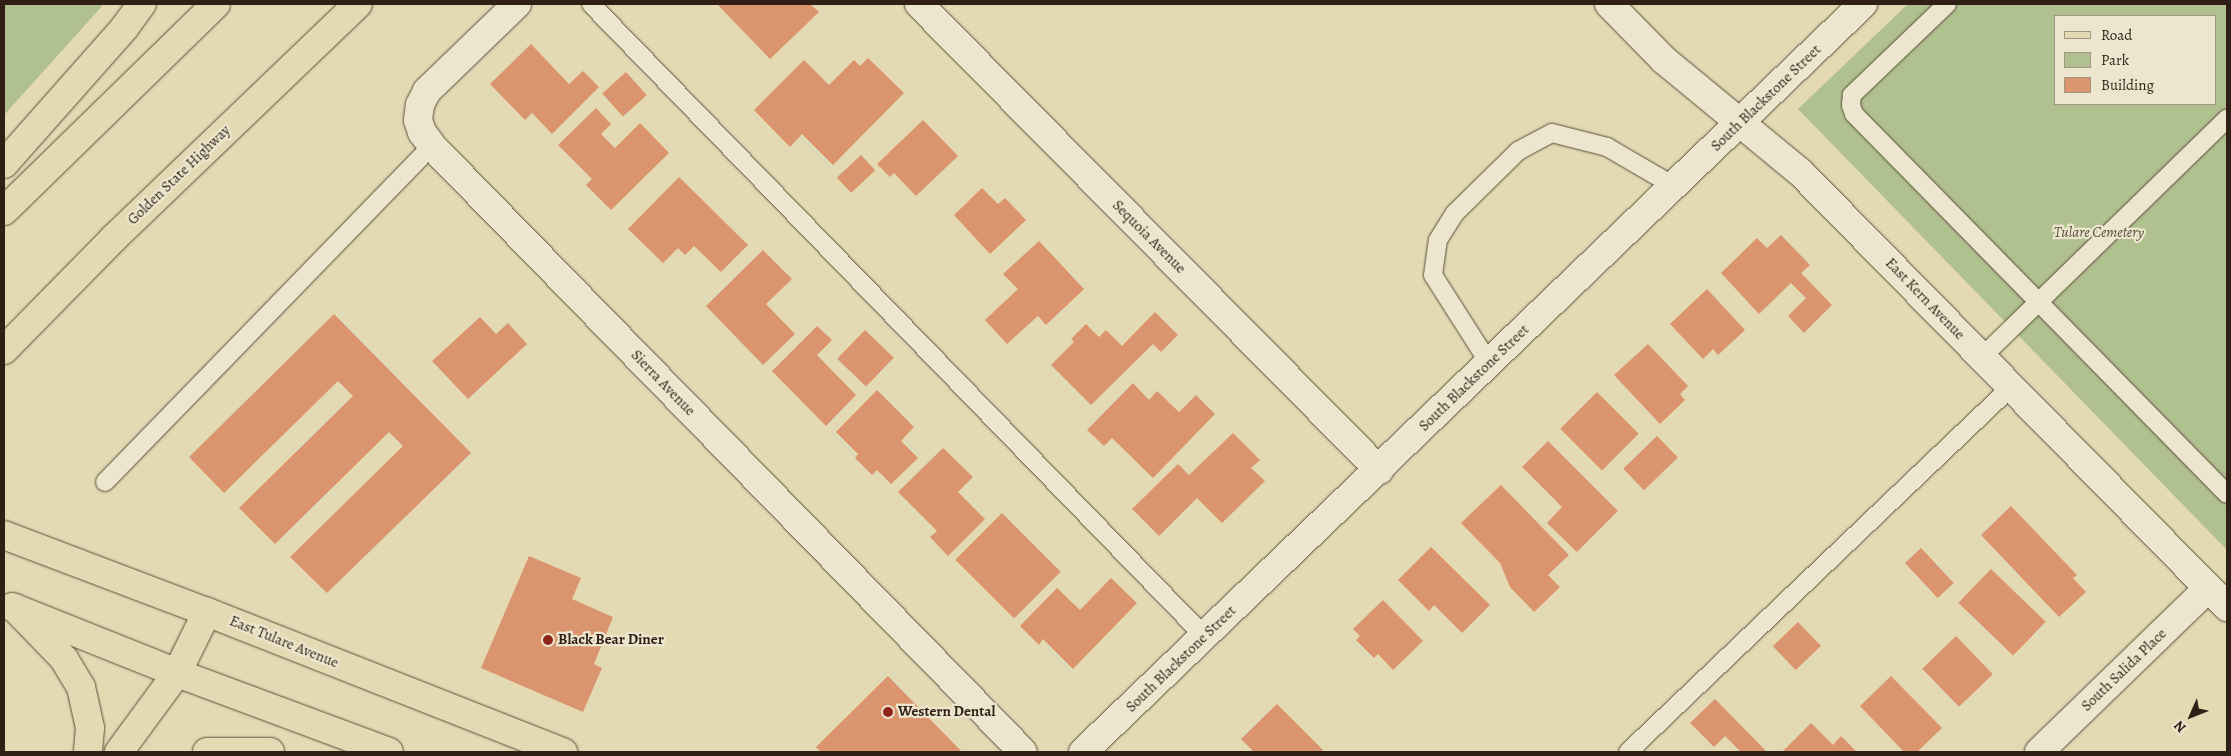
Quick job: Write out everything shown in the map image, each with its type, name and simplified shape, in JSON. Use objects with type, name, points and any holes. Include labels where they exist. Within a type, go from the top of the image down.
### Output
[{"type":"main road","points":[[4,164],[125,27],[142,4]]},
{"type":"main road","points":[[4,211],[216,4]]},
{"type":"main road","name":"Golden State Highway","points":[[4,350],[113,239],[358,4]]},
{"type":"main road","name":"East Tulare Avenue","points":[[4,535],[207,612],[563,752]]},
{"type":"main road","points":[[9,606],[177,673],[389,752]]},
{"type":"main road","points":[[9,606],[64,659],[82,687],[90,728],[88,752]]},
{"type":"main road","points":[[119,752],[177,673],[207,612]]},
{"type":"main road","points":[[208,752],[270,752]]},
{"type":"street","name":"Sierra Avenue","points":[[517,4],[427,91],[420,105],[418,120],[422,132],[432,146],[1023,752]]},
{"type":"street","name":"Sequoia Avenue","points":[[919,4],[1378,470]]},
{"type":"street","name":"East Kern Avenue","points":[[1609,4],[1664,60],[1800,172],[2227,607]]},
{"type":"street","name":"South Blackstone Street","points":[[1083,752],[1863,4]]},
{"type":"street","name":"South Salida Place","points":[[2039,752],[2208,588]]},
{"type":"lane","points":[[591,4],[1204,636]]},
{"type":"lane","points":[[1947,4],[1852,95],[1851,105],[1854,114],[2227,494]]},
{"type":"lane","points":[[1982,357],[2227,120]]},
{"type":"lane","points":[[1489,363],[1433,275],[1438,240],[1455,213],[1518,151],[1552,133],[1607,147],[1674,186]]},
{"type":"lane","points":[[105,482],[432,146]]},
{"type":"lane","points":[[1628,752],[2011,387]]},
{"type":"green space","points":[[4,4],[104,4],[4,115]]},
{"type":"green space","name":"Tulare Cemetery","points":[[1908,4],[2227,4],[2227,550],[1798,109]]},
{"type":"building","points":[[717,4],[810,4],[819,12],[770,59]]},
{"type":"building","points":[[531,44],[569,84],[583,71],[599,87],[552,134],[532,113],[525,120],[490,84]]},
{"type":"building","points":[[868,58],[904,93],[833,165],[802,134],[790,147],[754,110],[804,60],[829,85],[854,60],[860,66]]},
{"type":"building","points":[[626,72],[647,95],[623,116],[602,93]]},
{"type":"building","points":[[596,108],[611,124],[601,134],[615,148],[640,123],[669,153],[611,210],[586,185],[592,179],[558,145]]},
{"type":"building","points":[[923,120],[958,156],[916,196],[894,173],[890,177],[877,164]]},
{"type":"building","points":[[861,155],[875,170],[851,193],[837,178]]},
{"type":"building","points":[[679,177],[748,245],[721,272],[694,246],[685,255],[678,248],[663,263],[628,229]]},
{"type":"building","points":[[982,188],[998,204],[1005,198],[1026,220],[990,254],[954,215]]},
{"type":"building","points":[[1781,235],[1810,265],[1801,273],[1832,305],[1804,333],[1788,316],[1806,298],[1791,283],[1759,314],[1721,273],[1757,238],[1767,248]]},
{"type":"building","points":[[1039,241],[1084,289],[1046,325],[1038,316],[1007,344],[985,320],[1018,289],[1003,274]]},
{"type":"building","points":[[763,250],[792,279],[766,304],[795,334],[763,365],[706,306]]},
{"type":"building","points":[[1707,289],[1745,330],[1718,355],[1713,349],[1703,359],[1670,324]]},
{"type":"building","points":[[1155,312],[1178,335],[1161,352],[1153,344],[1091,405],[1051,365],[1074,342],[1071,339],[1086,324],[1099,337],[1106,330],[1122,346]]},
{"type":"building","points":[[334,314],[471,453],[327,593],[290,557],[403,446],[389,432],[275,544],[239,508],[353,396],[338,381],[224,493],[189,457]]},
{"type":"building","points":[[480,317],[496,334],[508,323],[527,344],[468,399],[432,361]]},
{"type":"building","points":[[817,326],[832,340],[817,355],[856,395],[826,426],[772,371]]},
{"type":"building","points":[[865,330],[894,358],[866,387],[837,359]]},
{"type":"building","points":[[1648,344],[1688,386],[1680,394],[1685,400],[1660,424],[1614,375]]},
{"type":"building","points":[[1133,383],[1149,400],[1157,391],[1179,412],[1196,395],[1215,414],[1153,478],[1112,438],[1104,446],[1087,430]]},
{"type":"building","points":[[877,390],[914,427],[901,441],[918,458],[891,484],[877,470],[872,475],[855,458],[858,454],[836,432]]},
{"type":"building","points":[[1597,392],[1639,434],[1602,470],[1560,429]]},
{"type":"building","points":[[1233,433],[1260,460],[1251,468],[1265,481],[1222,523],[1197,498],[1159,536],[1132,509],[1178,464],[1189,475]]},
{"type":"building","points":[[1657,436],[1678,458],[1644,490],[1623,469]]},
{"type":"building","points":[[1548,441],[1618,511],[1577,552],[1547,523],[1562,507],[1522,467]]},
{"type":"building","points":[[943,448],[973,477],[958,492],[985,519],[948,556],[930,537],[937,531],[898,492]]},
{"type":"building","points":[[1501,485],[1569,555],[1548,575],[1560,587],[1534,612],[1510,587],[1500,563],[1461,523]]},
{"type":"building","points":[[2011,506],[2077,575],[2073,578],[2086,592],[2059,617],[1981,535]]},
{"type":"building","points":[[1002,513],[1061,572],[1014,618],[955,560]]},
{"type":"building","points":[[1431,547],[1490,605],[1462,633],[1434,605],[1429,611],[1398,580]]},
{"type":"building","points":[[1921,548],[1954,583],[1938,598],[1905,563]]},
{"type":"building","name":"Black Bear Diner","points":[[529,556],[581,578],[572,599],[613,617],[594,664],[602,668],[583,712],[481,668]]},
{"type":"building","points":[[1991,569],[2046,622],[2013,656],[1958,603]]},
{"type":"building","points":[[1111,578],[1137,603],[1073,669],[1043,639],[1039,645],[1020,626],[1057,588],[1080,610]]},
{"type":"building","points":[[1383,600],[1423,641],[1393,670],[1378,654],[1374,658],[1356,640],[1360,636],[1353,629]]},
{"type":"building","points":[[1798,622],[1821,646],[1796,670],[1773,646]]},
{"type":"building","points":[[1956,636],[1993,674],[1959,707],[1922,669]]},
{"type":"building","name":"Western Dental","points":[[888,676],[962,752],[821,752],[816,747]]},
{"type":"building","points":[[1891,676],[1942,728],[1917,752],[1904,752],[1860,706]]},
{"type":"building","points":[[1715,699],[1767,752],[1741,752],[1725,736],[1714,747],[1690,723]]},
{"type":"building","points":[[1277,704],[1323,750],[1321,752],[1254,752],[1241,739]]},
{"type":"building","points":[[1811,723],[1833,745],[1841,736],[1857,752],[1782,752]]},
{"type":"place","name":"Black Bear Diner","points":[[548,640]]},
{"type":"place","name":"Western Dental","points":[[888,712]]}]
